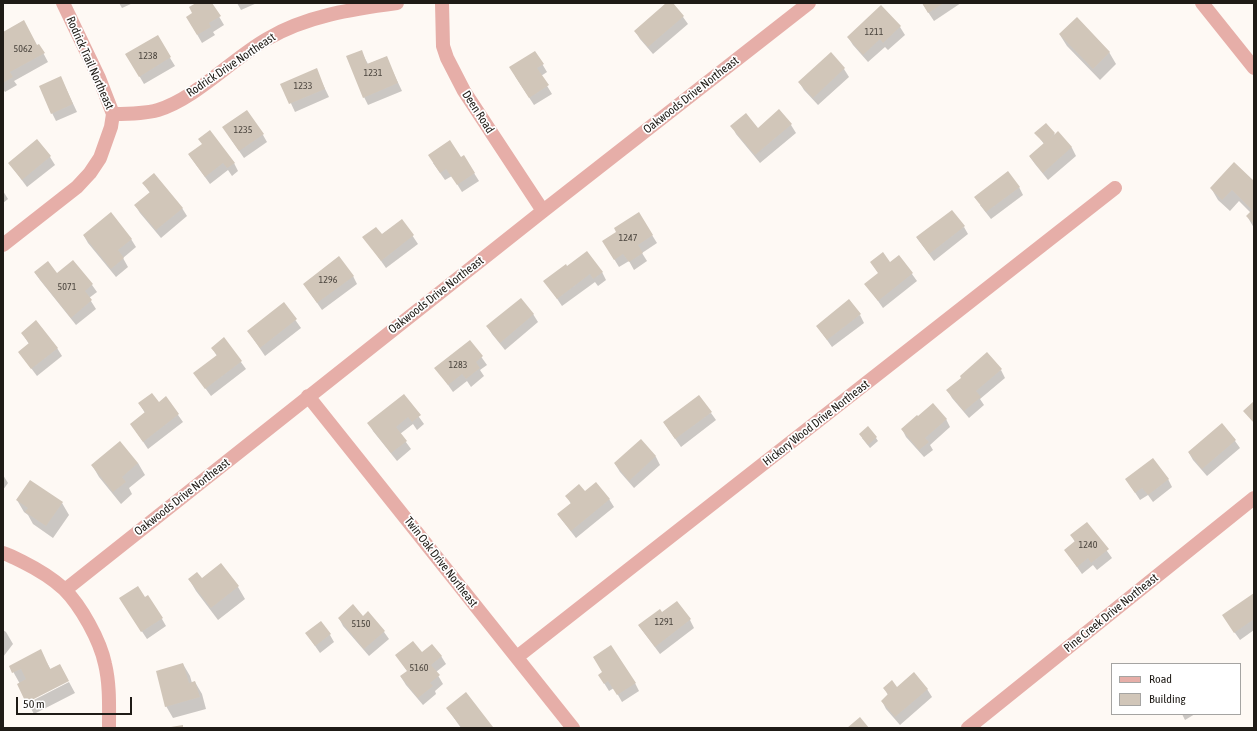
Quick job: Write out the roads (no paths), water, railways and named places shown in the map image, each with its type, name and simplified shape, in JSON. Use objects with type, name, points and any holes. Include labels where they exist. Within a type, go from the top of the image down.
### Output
[{"type":"street","name":"Rodrick Trail Northeast","points":[[3,245],[77,187],[90,173],[100,158],[107,140],[113,114],[99,78],[63,3]]},
{"type":"street","name":"Rodrick Drive Northeast","points":[[113,114],[148,113],[173,104],[196,90],[245,53],[291,26],[312,19],[346,11],[397,3]]},
{"type":"street","name":"Deen Road","points":[[442,3],[443,46],[447,58],[464,91],[543,211]]},
{"type":"street","name":"Oakwoods Drive Northeast","points":[[65,590],[308,396],[809,3]]},
{"type":"street","points":[[1202,3],[1254,68]]},
{"type":"street","name":"Hickory Wood Drive Northeast","points":[[516,657],[1115,188]]},
{"type":"street","name":"Twin Oak Drive Northeast","points":[[308,396],[573,728]]},
{"type":"street","name":"Pine Creek Drive Northeast","points":[[968,728],[1254,498]]},
{"type":"street","points":[[3,554],[36,568],[65,590],[83,614],[97,638],[105,663],[109,689],[109,728]]}]
